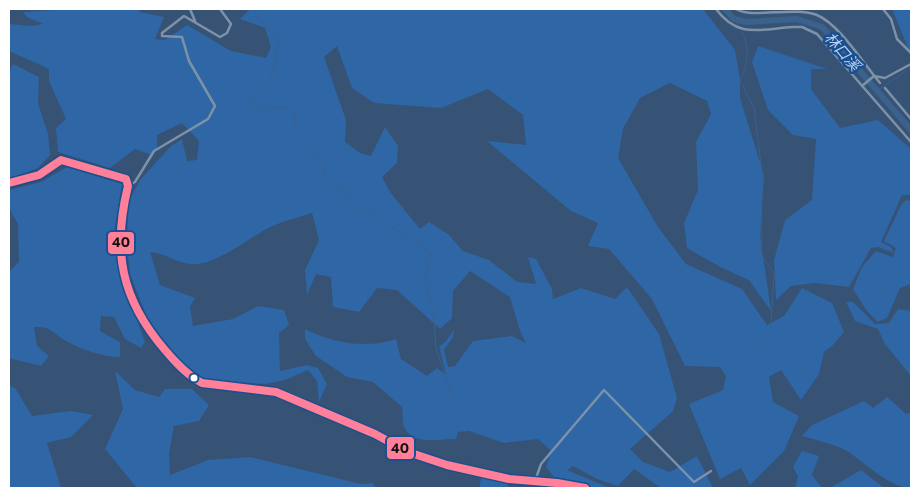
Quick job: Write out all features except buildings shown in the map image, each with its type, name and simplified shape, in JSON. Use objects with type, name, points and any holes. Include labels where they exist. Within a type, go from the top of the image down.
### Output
[{"type":"street","points":[[190,9],[196,22]]},
{"type":"street","points":[[128,186],[135,182],[154,151],[208,119],[215,106],[189,61],[182,38],[162,36],[162,33],[184,16],[220,37],[227,33],[231,24],[220,9]]},
{"type":"street","points":[[716,9],[725,20],[737,29],[793,26],[802,27],[817,34],[864,85],[911,142]]},
{"type":"street","points":[[736,9],[748,13],[786,11],[815,14],[835,29],[873,77],[880,83]]},
{"type":"street","points":[[883,9],[891,20],[897,39],[911,53]]},
{"type":"street","points":[[864,85],[873,77],[885,78],[911,64]]},
{"type":"street","points":[[885,88],[911,119]]},
{"type":"street","points":[[9,184],[39,175],[61,160],[121,177],[128,182],[120,225],[120,242],[122,263],[129,289],[145,326],[191,378],[202,384],[222,387],[244,386],[276,392],[375,434],[408,452],[447,465],[500,477],[557,482],[585,488]]},
{"type":"street","points":[[535,481],[541,464],[604,390],[694,482],[711,471]]},
{"type":"shaded area","points":[[67,9],[138,9],[140,12],[164,17],[155,39],[165,40],[187,25],[231,51],[266,58],[271,47],[265,28],[240,19],[249,10],[239,9],[703,9],[735,50],[740,80],[740,98],[764,175],[760,236],[771,311],[749,280],[720,267],[687,248],[684,223],[698,190],[696,142],[711,114],[707,101],[670,83],[640,98],[623,129],[618,158],[658,227],[686,264],[742,289],[767,325],[784,316],[802,288],[832,303],[844,332],[824,352],[819,374],[801,400],[781,370],[769,377],[773,402],[799,416],[784,451],[750,485],[741,468],[720,479],[689,404],[723,390],[726,376],[720,367],[685,366],[652,299],[609,249],[588,246],[598,223],[571,211],[487,141],[526,145],[523,115],[488,89],[441,108],[374,103],[352,88],[337,46],[324,57],[346,120],[345,142],[360,153],[371,156],[385,127],[398,146],[397,163],[382,177],[390,192],[420,229],[429,222],[448,234],[463,251],[489,260],[517,282],[536,284],[528,257],[536,259],[552,289],[553,299],[581,288],[615,299],[627,287],[659,334],[677,398],[673,411],[630,449],[643,462],[670,472],[697,456],[713,488],[661,488],[634,469],[618,486],[597,479],[573,466],[567,470],[610,488],[590,488],[574,481],[554,477],[546,467],[551,451],[538,439],[504,443],[469,431],[458,432],[456,439],[428,440],[414,437],[408,433],[403,423],[402,407],[373,382],[347,377],[316,356],[305,339],[305,329],[327,338],[350,343],[373,344],[396,339],[401,359],[427,376],[437,368],[446,375],[439,347],[454,330],[453,337],[444,350],[448,367],[455,366],[473,341],[512,336],[526,343],[520,331],[510,297],[470,271],[453,291],[452,318],[440,329],[397,290],[377,288],[359,312],[333,307],[331,277],[316,274],[307,295],[305,270],[319,240],[312,213],[275,225],[223,255],[201,263],[180,262],[161,254],[150,252],[160,285],[195,298],[190,307],[193,326],[233,319],[258,306],[284,310],[289,325],[279,333],[280,371],[307,365],[318,368],[327,384],[319,402],[317,381],[308,370],[285,380],[265,384],[203,380],[181,362],[148,320],[130,274],[127,247],[128,203],[140,180],[170,147],[182,139],[187,161],[197,160],[199,141],[182,123],[157,135],[157,150],[152,155],[135,149],[110,168],[58,152],[56,128],[66,119],[49,81],[49,69],[9,51],[9,24],[32,26],[43,24],[27,17],[23,12]]},
{"type":"shaded area","points":[[892,9],[911,9],[911,55]]},
{"type":"shaded area","points":[[758,46],[827,69],[811,69],[811,89],[840,128],[878,120],[911,149],[911,195],[902,195],[881,242],[891,247],[894,253],[878,247],[871,248],[849,287],[815,283],[791,286],[776,300],[774,260],[785,220],[812,200],[816,139],[793,135],[768,110],[752,62]]},
{"type":"shaded area","points":[[13,64],[39,77],[38,103],[48,134],[50,155],[38,168],[9,179],[9,72]]},
{"type":"shaded area","points":[[67,167],[122,184],[113,238],[121,277],[145,342],[141,348],[125,339],[114,317],[101,316],[100,331],[120,342],[120,357],[107,356],[87,350],[68,342],[49,329],[34,327],[37,346],[49,356],[41,366],[9,358],[9,272],[19,262],[18,224],[9,208],[9,190],[41,182]]},
{"type":"shaded area","points":[[906,200],[911,201],[911,284],[900,288],[887,318],[878,322],[866,310],[853,289],[862,267],[876,251],[893,257],[896,248],[884,241],[901,205]]},
{"type":"shaded area","points":[[846,302],[853,302],[875,324],[889,323],[898,309],[911,311],[911,376],[885,344],[878,329],[855,321]]},
{"type":"shaded area","points":[[115,371],[135,390],[159,397],[165,389],[192,389],[209,405],[199,421],[174,426],[169,453],[170,475],[208,460],[250,457],[361,484],[373,483],[375,488],[137,488],[105,449],[123,409]]},
{"type":"shaded area","points":[[9,386],[15,388],[32,416],[70,411],[93,415],[71,437],[47,443],[61,488],[9,488]]},
{"type":"shaded area","points":[[887,397],[906,414],[911,412],[911,488],[903,487],[886,479],[847,451],[825,442],[802,436],[812,425],[864,401],[873,408]]},
{"type":"shaded area","points":[[802,451],[819,456],[812,475],[822,488],[795,488],[798,476],[793,467]]},
{"type":"shaded area","points":[[861,470],[884,488],[830,488]]},
{"type":"shaded area","points":[[482,474],[509,481],[507,488],[479,488]]},
{"type":"waterway","points":[[256,9],[256,17],[275,34],[279,43],[271,78],[257,90],[252,100],[261,110],[281,107],[293,110],[296,133],[315,151],[330,184],[344,190],[354,207],[380,217],[431,253],[425,276],[434,317],[436,349],[452,395]]},
{"type":"waterway","name":"林口溪","points":[[725,9],[734,19],[747,22],[797,19],[822,27],[911,130]]},
{"type":"waterway","name":"林口溪","points":[[734,19],[738,26]]},
{"type":"waterway","points":[[742,32],[745,38],[747,56],[745,69],[740,81],[754,108],[762,173],[761,255],[774,273],[771,327],[756,344]]},
{"type":"waterway","points":[[877,91],[906,71]]},
{"type":"transit line","name":"40","points":[[9,183],[39,175],[61,160],[126,179],[128,186],[123,210],[121,253],[130,293],[138,312],[165,350],[182,368],[202,383],[276,392],[375,434],[408,452],[447,465],[509,479],[557,483],[585,488]]}]
